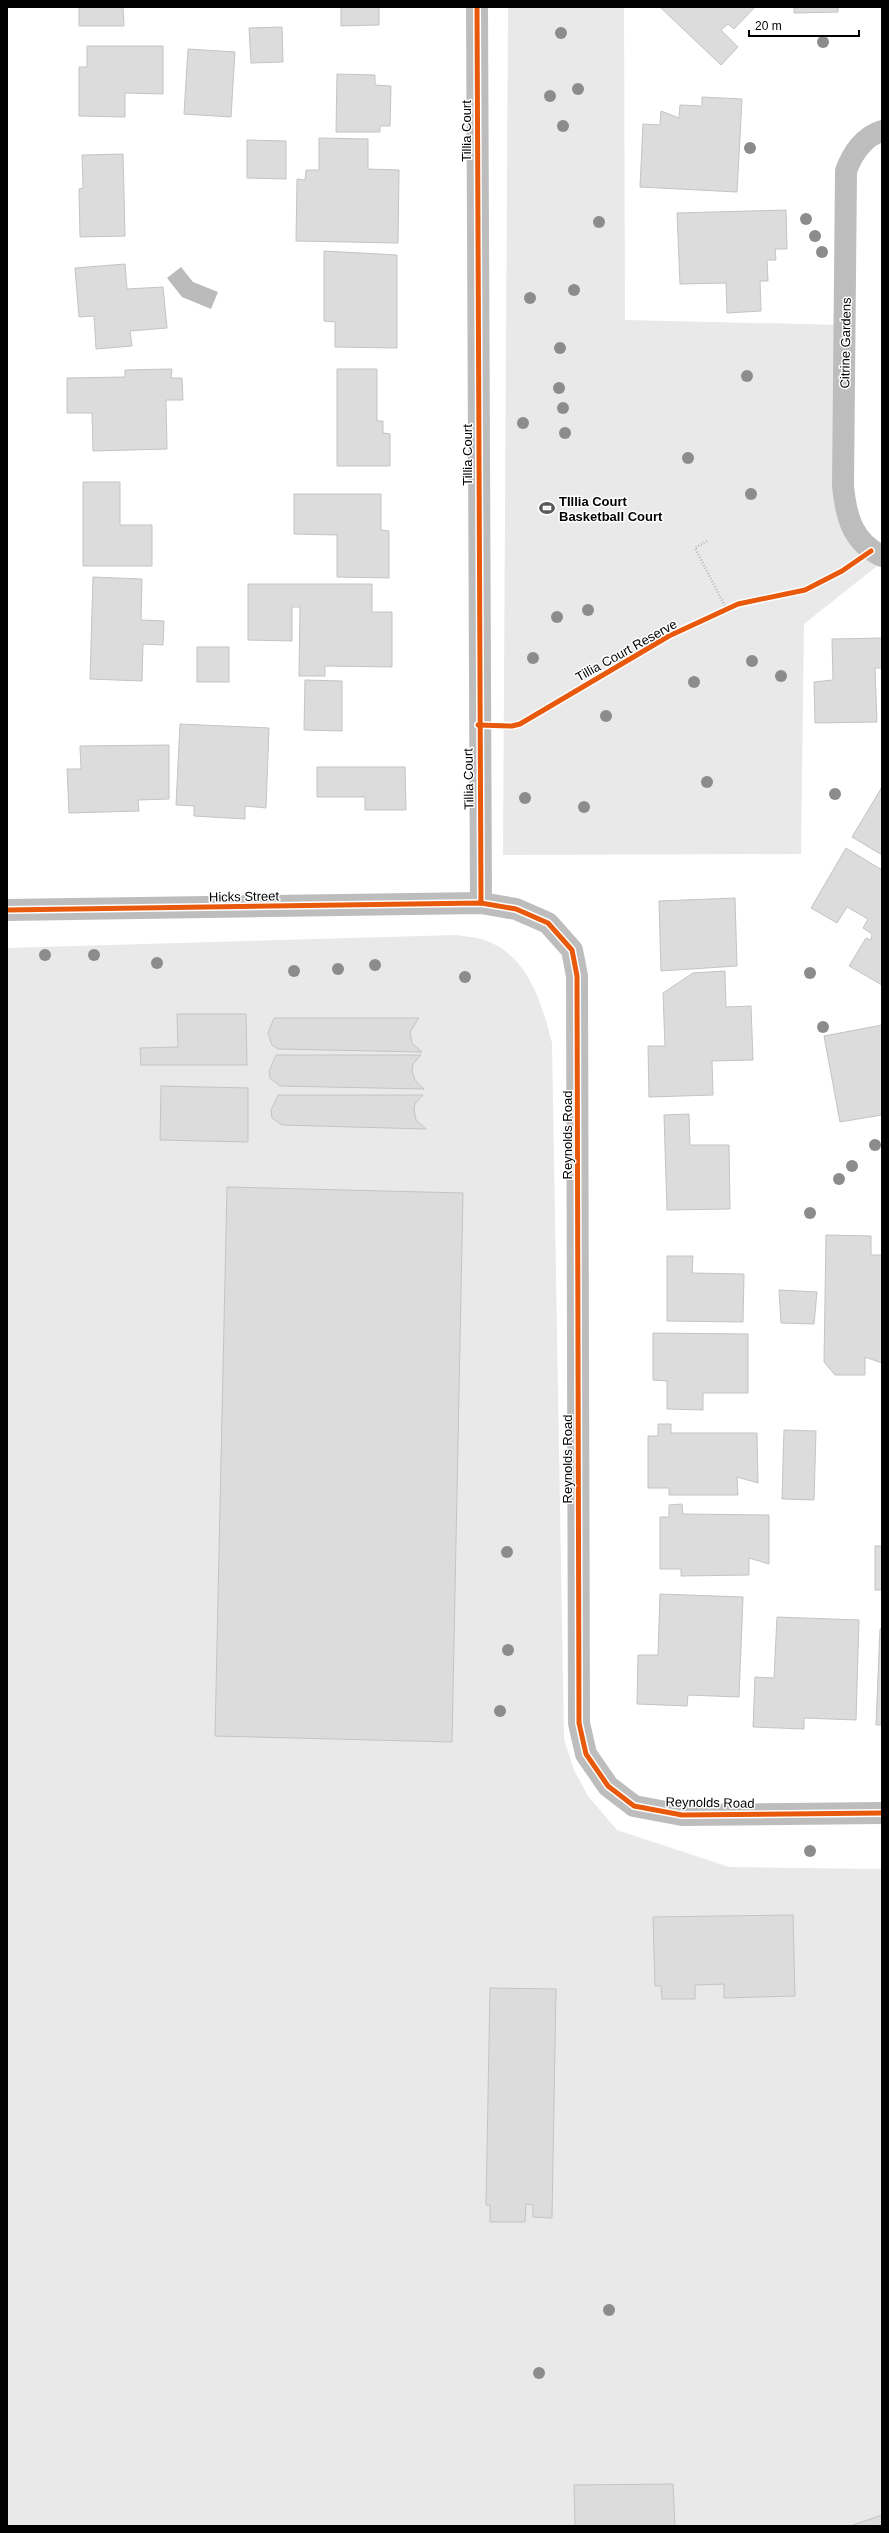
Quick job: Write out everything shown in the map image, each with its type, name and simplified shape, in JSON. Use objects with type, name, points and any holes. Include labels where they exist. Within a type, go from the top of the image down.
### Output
[{"type":"street","name":"Tillia Court","points":[[477,7],[481,904]]},
{"type":"street","name":"Citrine Gardens","points":[[882,131],[876,133],[852,155],[846,171],[843,486],[849,522],[856,536],[871,551],[882,556]]},
{"type":"street","name":"Hicks Street","points":[[7,910],[481,904]]},
{"type":"street","name":"Reynolds Road","points":[[481,904],[516,909],[548,923],[572,950],[577,976],[579,1723],[586,1754],[608,1786],[634,1806],[657,1812],[682,1815],[882,1813]]},
{"type":"path","points":[[707,541],[695,548],[727,610]]},
{"type":"path","points":[[720,613],[732,607]]},
{"type":"shaded area","points":[[508,7],[624,7],[625,320],[845,325],[843,486],[882,562],[804,624],[801,854],[503,855]]},
{"type":"shaded area","points":[[181,267],[193,282],[218,292],[211,309],[182,297],[167,278]]},
{"type":"shaded area","points":[[457,935],[487,941],[501,948],[513,958],[532,983],[544,1013],[552,1043],[564,1739],[574,1770],[588,1796],[617,1830],[729,1867],[882,1869],[882,2526],[7,2526],[7,948]]},
{"type":"building","points":[[79,7],[123,7],[124,26],[79,26]]},
{"type":"building","points":[[341,7],[379,7],[379,25],[341,26]]},
{"type":"building","points":[[660,7],[755,7],[734,29],[728,24],[721,30],[738,47],[721,65]]},
{"type":"building","points":[[794,7],[838,7],[838,12],[794,13]]},
{"type":"building","points":[[282,27],[283,62],[251,63],[249,28]]},
{"type":"building","points":[[87,46],[163,46],[163,94],[125,93],[125,117],[79,116],[79,67],[87,67]]},
{"type":"building","points":[[188,49],[235,52],[231,117],[184,114]]},
{"type":"building","points":[[337,74],[375,75],[375,85],[391,86],[390,126],[380,126],[380,132],[336,132]]},
{"type":"building","points":[[702,97],[742,99],[737,192],[640,187],[643,124],[660,125],[661,111],[679,118],[680,105],[702,106]]},
{"type":"building","points":[[319,138],[368,139],[368,169],[399,170],[398,243],[296,241],[297,179],[305,180],[306,170],[319,170]]},
{"type":"building","points":[[247,140],[286,141],[286,179],[247,178]]},
{"type":"building","points":[[123,154],[125,236],[80,237],[79,189],[83,188],[82,155]]},
{"type":"building","points":[[786,210],[787,249],[775,249],[776,260],[767,260],[768,281],[760,281],[761,311],[727,313],[726,283],[680,284],[677,213]]},
{"type":"building","points":[[324,251],[397,255],[397,348],[335,347],[335,322],[324,321]]},
{"type":"building","points":[[125,264],[127,289],[163,287],[167,328],[130,331],[132,346],[96,349],[94,316],[79,317],[75,268]]},
{"type":"building","points":[[172,369],[171,378],[182,378],[183,400],[166,400],[167,449],[93,451],[92,413],[67,413],[67,378],[125,377],[125,370]]},
{"type":"building","points":[[337,369],[377,369],[377,421],[383,421],[383,433],[390,434],[390,466],[337,466]]},
{"type":"building","points":[[83,482],[120,482],[120,525],[152,525],[152,566],[83,566]]},
{"type":"building","points":[[294,494],[381,494],[381,530],[389,531],[389,578],[337,577],[337,535],[294,534]]},
{"type":"building","points":[[93,577],[142,579],[141,620],[164,621],[163,645],[143,644],[142,681],[90,679]]},
{"type":"building","points":[[248,584],[372,584],[372,612],[392,612],[392,667],[325,666],[325,676],[299,676],[300,607],[292,607],[292,641],[248,640]]},
{"type":"building","points":[[882,638],[882,668],[875,668],[877,722],[815,723],[814,682],[833,680],[832,639]]},
{"type":"building","points":[[197,647],[229,647],[229,682],[197,682]]},
{"type":"building","points":[[305,680],[342,681],[342,731],[304,730]]},
{"type":"building","points":[[180,724],[269,728],[266,808],[245,806],[245,819],[194,816],[194,806],[176,805]]},
{"type":"building","points":[[169,745],[169,799],[138,800],[139,811],[69,813],[67,769],[81,769],[80,746]]},
{"type":"building","points":[[317,767],[405,767],[406,810],[365,810],[365,797],[317,797]]},
{"type":"building","points":[[882,787],[882,855],[852,837]]},
{"type":"building","points":[[846,848],[882,870],[882,985],[849,966],[866,938],[871,940],[872,934],[863,928],[868,919],[847,907],[837,923],[811,908]]},
{"type":"building","points":[[735,898],[737,966],[661,971],[659,901]]},
{"type":"building","points":[[725,971],[726,1007],[751,1006],[753,1060],[712,1061],[713,1095],[649,1097],[648,1046],[665,1046],[663,993],[693,973]]},
{"type":"building","points":[[177,1014],[246,1014],[247,1065],[141,1065],[140,1048],[178,1047]]},
{"type":"building","points":[[274,1018],[419,1018],[410,1032],[412,1043],[422,1052],[278,1049],[272,1045],[268,1033]]},
{"type":"building","points":[[882,1025],[882,1115],[840,1122],[824,1036]]},
{"type":"building","points":[[276,1055],[421,1055],[413,1064],[412,1070],[415,1080],[424,1089],[280,1086],[270,1078],[269,1071]]},
{"type":"building","points":[[161,1086],[248,1088],[248,1142],[160,1140]]},
{"type":"building","points":[[278,1095],[423,1095],[415,1104],[414,1109],[416,1120],[426,1129],[282,1125],[272,1118],[271,1110]]},
{"type":"building","points":[[689,1114],[690,1145],[729,1145],[730,1209],[667,1210],[664,1115]]},
{"type":"building","points":[[227,1187],[463,1193],[452,1742],[215,1736]]},
{"type":"building","points":[[826,1235],[871,1236],[871,1255],[882,1255],[882,1363],[865,1357],[865,1375],[835,1375],[824,1362]]},
{"type":"building","points":[[667,1256],[693,1256],[692,1273],[744,1274],[743,1322],[667,1321]]},
{"type":"building","points":[[779,1290],[817,1292],[814,1324],[781,1323]]},
{"type":"building","points":[[653,1333],[748,1334],[748,1393],[703,1393],[703,1410],[667,1409],[667,1381],[653,1380]]},
{"type":"building","points":[[658,1424],[671,1424],[671,1433],[757,1433],[758,1483],[737,1477],[738,1495],[669,1495],[669,1488],[648,1488],[648,1436],[658,1436]]},
{"type":"building","points":[[784,1430],[816,1431],[814,1500],[782,1499]]},
{"type":"building","points":[[682,1504],[683,1514],[769,1515],[769,1564],[749,1558],[749,1575],[681,1576],[681,1569],[660,1569],[660,1517],[669,1517],[669,1505]]},
{"type":"building","points":[[875,1546],[882,1546],[882,1590],[875,1590]]},
{"type":"building","points":[[660,1594],[743,1597],[739,1697],[688,1695],[687,1706],[637,1704],[638,1655],[658,1655]]},
{"type":"building","points":[[777,1617],[859,1620],[856,1720],[804,1718],[804,1729],[753,1727],[755,1677],[774,1678]]},
{"type":"building","points":[[880,1629],[882,1629],[882,1725],[876,1725]]},
{"type":"building","points":[[793,1915],[795,1996],[724,1998],[724,1984],[695,1985],[695,1999],[662,1999],[661,1986],[655,1986],[653,1917]]},
{"type":"building","points":[[490,1988],[556,1989],[552,2218],[533,2217],[533,2205],[526,2204],[525,2222],[490,2222],[490,2205],[486,2205]]},
{"type":"building","points":[[673,2484],[675,2526],[575,2526],[574,2485]]},
{"type":"building","points":[[882,2515],[882,2526],[850,2526]]},
{"type":"cycle path","points":[[477,7],[481,903]]},
{"type":"cycle path","name":"Tillia Court Reserve","points":[[478,725],[512,726],[520,724],[669,636],[738,604],[805,590],[842,571],[871,551]]},
{"type":"cycle path","points":[[7,910],[481,903],[516,909],[548,923],[572,950],[577,976],[579,1723],[586,1754],[608,1786],[634,1806],[682,1815],[882,1813]]},
{"type":"place","name":"TIllia Court Basketball Court","points":[[547,508]]}]
